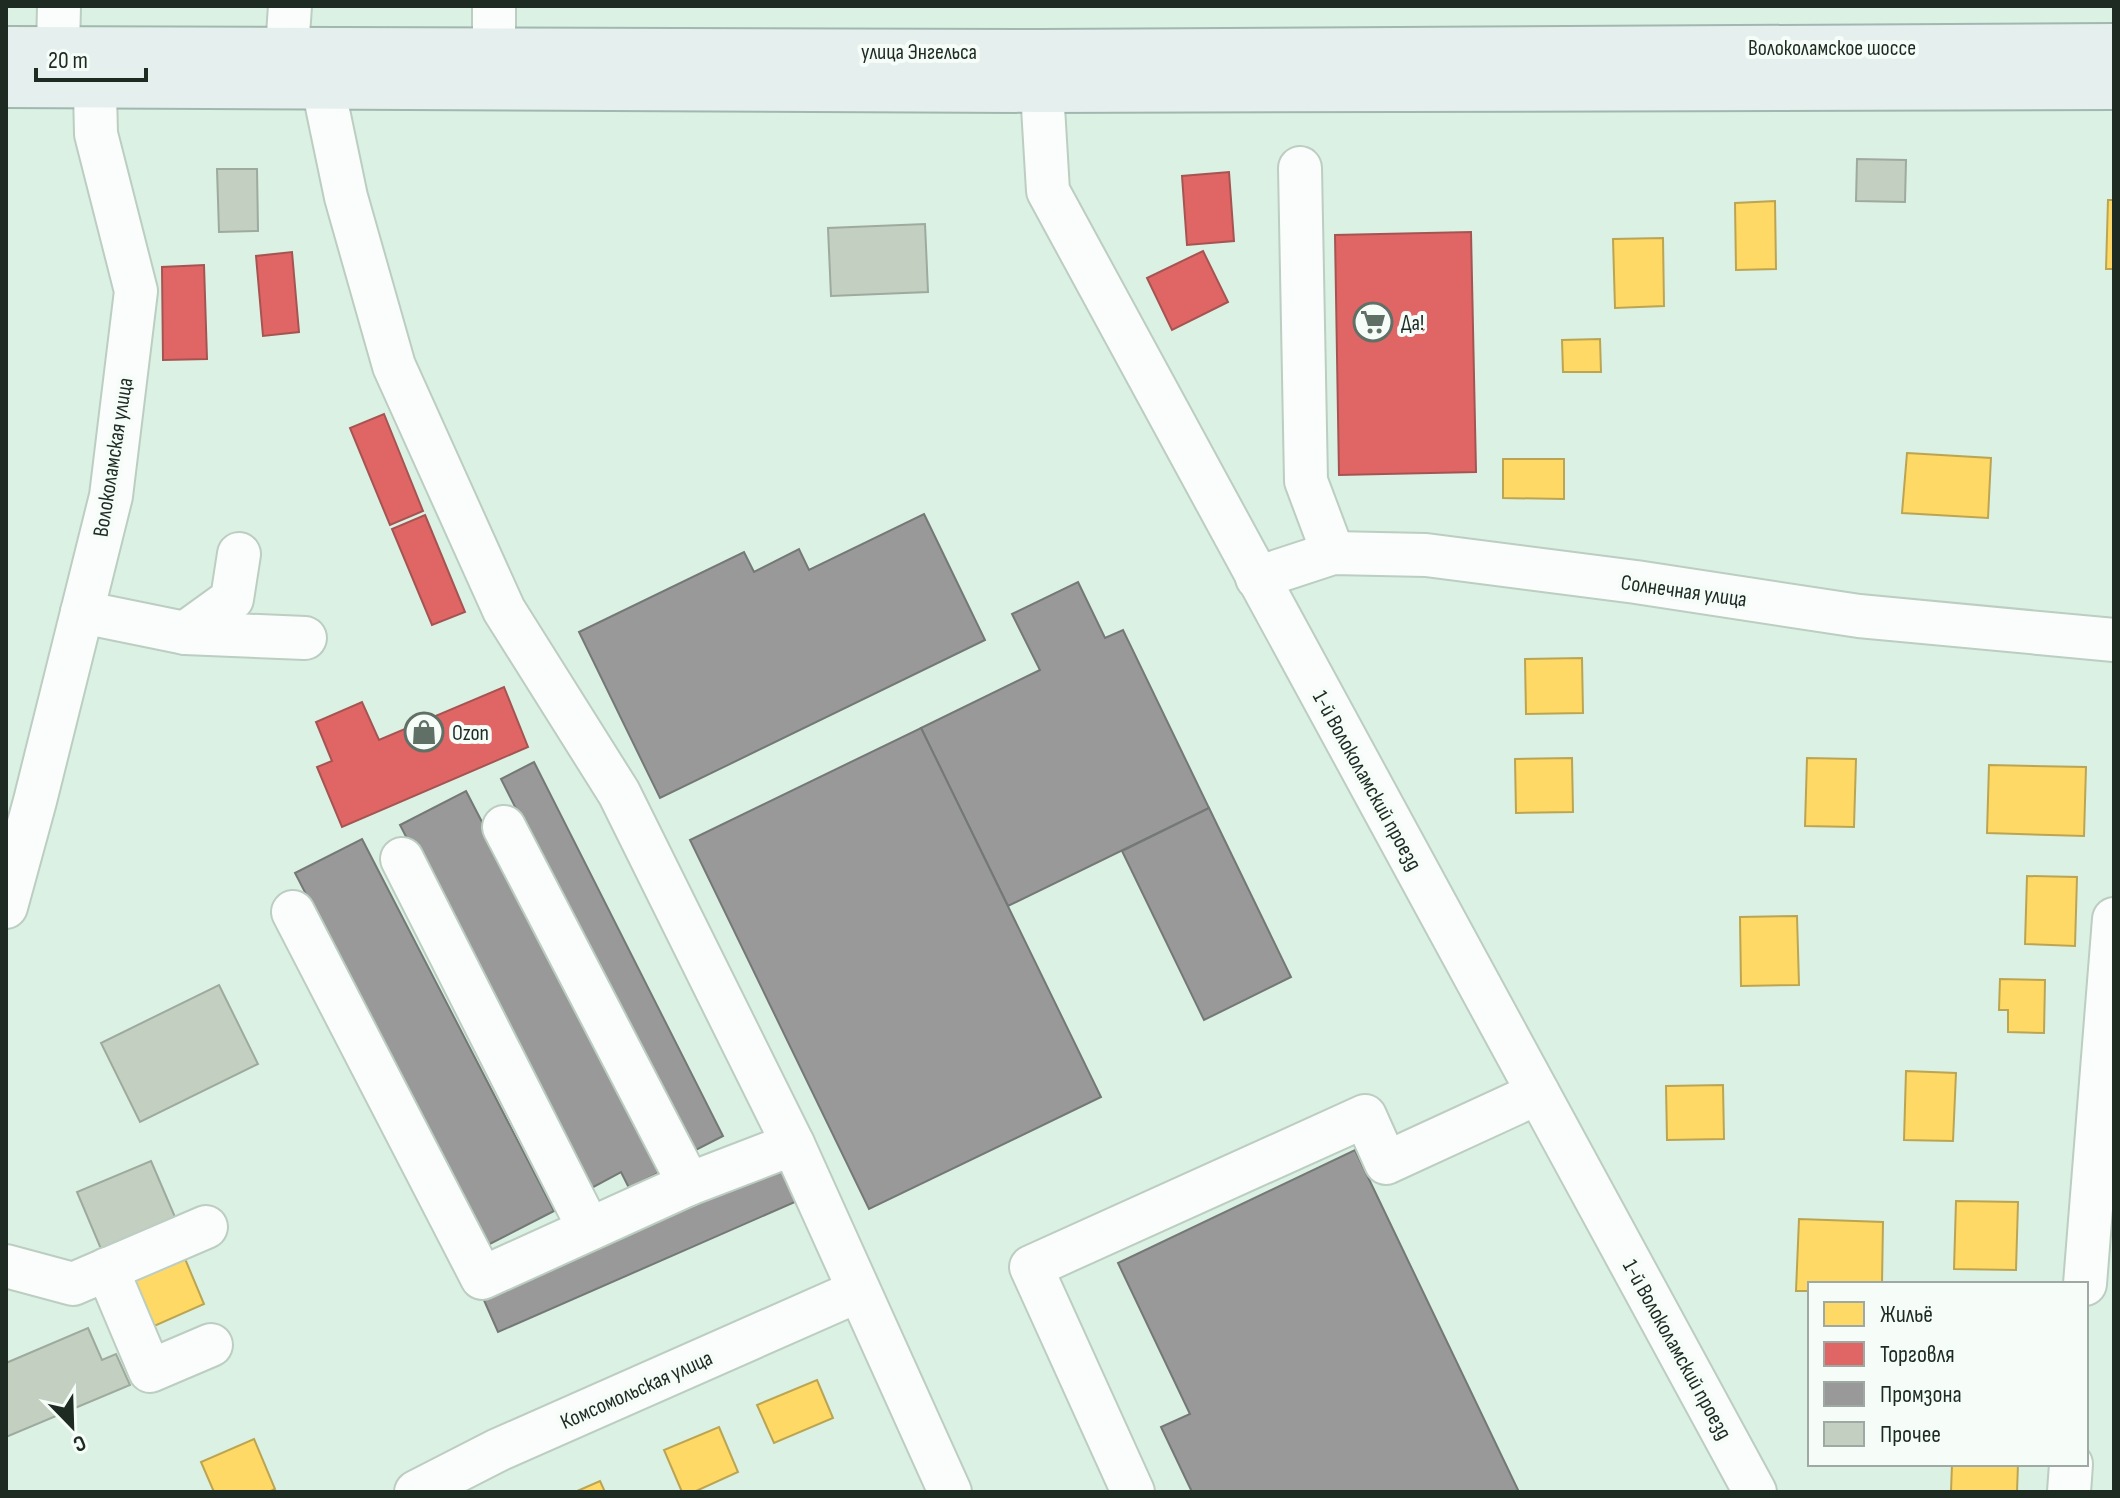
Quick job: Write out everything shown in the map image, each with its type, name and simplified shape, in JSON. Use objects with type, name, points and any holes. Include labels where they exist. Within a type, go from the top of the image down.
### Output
[{"type":"main road","name":"Волоколамское шоссе","points":[[1553,68],[2114,46]]},
{"type":"main road","points":[[6,49],[82,61]]},
{"type":"main road","name":"улица Энгельса","points":[[82,61],[287,49],[494,50],[1041,71]]},
{"type":"main road","points":[[6,85],[82,61]]},
{"type":"main road","name":"улица Энгельса","points":[[82,61],[323,87],[1041,71],[1553,68]]},
{"type":"main road","name":"Волоколамское шоссе","points":[[1553,68],[2114,87]]},
{"type":"street","name":"Волоколамская улица","points":[[6,907],[21,800],[82,612],[111,496],[136,291],[96,134],[82,61],[59,6]]},
{"type":"street","points":[[287,49],[290,6]]},
{"type":"street","points":[[494,6],[494,50]]},
{"type":"street","name":"1-й Волоколамский проезд","points":[[1041,71],[1048,191],[1755,1492]]},
{"type":"street","points":[[323,87],[346,197],[394,366],[504,610],[619,793],[793,1144],[950,1492]]},
{"type":"street","points":[[1300,168],[1306,481],[1333,553]]},
{"type":"street","name":"Солнечная улица","points":[[1257,578],[1333,553],[1426,555],[1859,616],[2114,640]]},
{"type":"street","points":[[185,633],[232,599],[239,554]]},
{"type":"street","points":[[82,612],[185,633],[305,638]]},
{"type":"street","points":[[504,827],[689,1184]]},
{"type":"street","points":[[402,859],[589,1229]]},
{"type":"street","points":[[293,912],[482,1278],[689,1184],[793,1144]]},
{"type":"street","points":[[2085,1282],[2114,919]]},
{"type":"street","points":[[1133,1492],[1031,1267],[1365,1116],[1386,1163],[1538,1093]]},
{"type":"street","points":[[6,1266],[73,1284],[206,1227]]},
{"type":"street","points":[[107,1269],[150,1371],[211,1345]]},
{"type":"street","name":"Комсомольская улица","points":[[416,1492],[498,1450],[858,1291]]},
{"type":"street","points":[[2069,1492],[2071,1466]]},
{"type":"building: Жильё","points":[[2108,200],[2114,200],[2114,269],[2106,269]]},
{"type":"building: Жильё","points":[[1775,201],[1776,269],[1736,270],[1735,203]]},
{"type":"building: Жильё","points":[[1663,238],[1664,306],[1615,308],[1613,239]]},
{"type":"building: Жильё","points":[[1600,339],[1601,372],[1563,372],[1562,340]]},
{"type":"building: Жильё","points":[[1907,453],[1991,458],[1988,518],[1902,513]]},
{"type":"building: Жильё","points":[[1503,459],[1564,459],[1564,499],[1503,498]]},
{"type":"building: Жильё","points":[[1582,658],[1583,713],[1526,714],[1525,659]]},
{"type":"building: Жильё","points":[[1572,758],[1573,812],[1516,813],[1515,759]]},
{"type":"building: Жильё","points":[[1807,758],[1856,759],[1854,827],[1805,826]]},
{"type":"building: Жильё","points":[[1989,765],[2086,767],[2084,836],[1987,833]]},
{"type":"building: Жильё","points":[[2027,876],[2077,877],[2075,946],[2025,944]]},
{"type":"building: Жильё","points":[[1797,916],[1799,985],[1741,986],[1740,917]]},
{"type":"building: Жильё","points":[[2000,979],[2045,980],[2044,1033],[2008,1032],[2008,1010],[1999,1010]]},
{"type":"building: Жильё","points":[[1906,1071],[1956,1073],[1953,1141],[1904,1140]]},
{"type":"building: Жильё","points":[[1723,1085],[1724,1139],[1667,1140],[1666,1086]]},
{"type":"building: Жильё","points":[[1956,1201],[2018,1202],[2016,1270],[1954,1269]]},
{"type":"building: Жильё","points":[[1799,1219],[1883,1222],[1882,1282],[1808,1282],[1808,1291],[1796,1291]]},
{"type":"building: Жильё","points":[[183,1254],[204,1304],[152,1327],[131,1277]]},
{"type":"building: Жильё","points":[[817,1380],[833,1418],[774,1443],[757,1405]]},
{"type":"building: Жильё","points":[[719,1427],[738,1472],[694,1492],[682,1492],[664,1450]]},
{"type":"building: Жильё","points":[[254,1439],[275,1489],[269,1492],[214,1492],[201,1462]]},
{"type":"building: Жильё","points":[[1952,1466],[2018,1466],[2017,1492],[1951,1492]]},
{"type":"building: Жильё","points":[[600,1481],[605,1492],[575,1492]]},
{"type":"building: Торговля","points":[[1229,172],[1234,241],[1187,245],[1182,176]]},
{"type":"building: Торговля","points":[[1471,232],[1476,472],[1339,475],[1335,235]]},
{"type":"building: Торговля","points":[[1203,251],[1228,302],[1172,330],[1147,278]]},
{"type":"building: Торговля","points":[[292,252],[299,332],[263,336],[256,256]]},
{"type":"building: Торговля","points":[[204,265],[207,359],[163,360],[162,267]]},
{"type":"building: Торговля","points":[[384,414],[423,511],[390,525],[350,428]]},
{"type":"building: Торговля","points":[[425,515],[465,612],[432,625],[392,529]]},
{"type":"building: Торговля","points":[[504,687],[528,747],[342,827],[317,767],[332,761],[316,722],[362,702],[379,740]]},
{"type":"building: Промзона","points":[[924,514],[985,640],[660,798],[579,632],[744,552],[754,572],[799,549],[809,570]]},
{"type":"building: Промзона","points":[[1078,582],[1105,638],[1123,630],[1209,808],[1008,906],[921,728],[1040,670],[1012,614]]},
{"type":"building: Промзона","points":[[921,728],[1101,1097],[869,1209],[690,840]]},
{"type":"building: Промзона","points":[[534,762],[723,1136],[690,1153],[501,779]]},
{"type":"building: Промзона","points":[[466,791],[662,1171],[629,1188],[621,1172],[588,1190],[400,825]]},
{"type":"building: Промзона","points":[[1209,808],[1291,977],[1204,1020],[1122,851]]},
{"type":"building: Промзона","points":[[362,839],[554,1211],[488,1245],[295,873]]},
{"type":"building: Промзона","points":[[1355,1150],[1519,1492],[1192,1492],[1161,1427],[1190,1414],[1118,1263]]},
{"type":"building: Промзона","points":[[789,1164],[804,1198],[498,1332],[483,1298]]},
{"type":"building: Прочее","points":[[1857,159],[1906,160],[1905,202],[1856,201]]},
{"type":"building: Прочее","points":[[217,169],[257,169],[258,231],[219,232]]},
{"type":"building: Прочее","points":[[925,224],[928,292],[831,296],[828,228]]},
{"type":"building: Прочее","points":[[219,985],[258,1064],[140,1122],[101,1043]]},
{"type":"building: Прочее","points":[[151,1161],[178,1224],[104,1256],[77,1192]]},
{"type":"building: Прочее","points":[[88,1328],[102,1360],[116,1354],[130,1385],[6,1437],[6,1363]]},
{"type":"place","name":"Да!","points":[[1373,322]]},
{"type":"place","name":"Ozon","points":[[424,732]]}]
